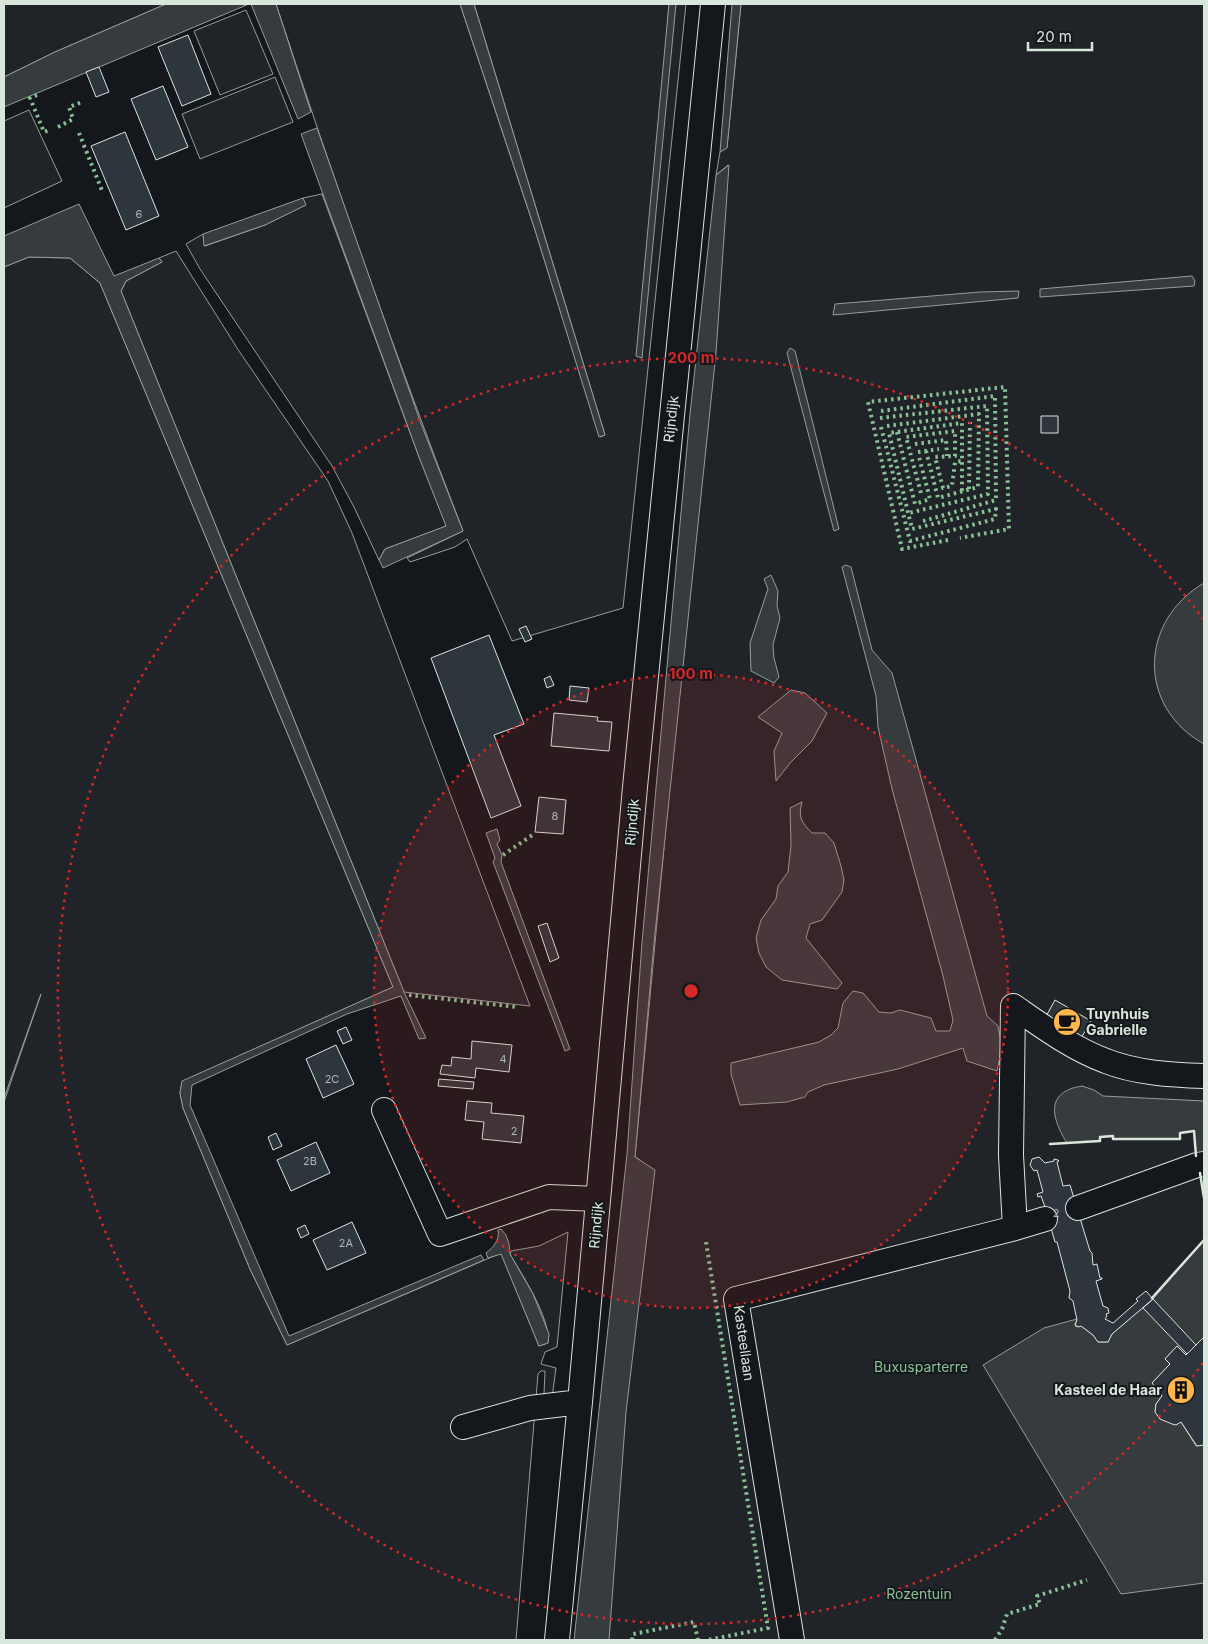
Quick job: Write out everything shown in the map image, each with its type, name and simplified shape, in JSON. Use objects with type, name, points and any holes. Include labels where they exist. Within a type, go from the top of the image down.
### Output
[{"type":"street","name":"Rijndijk","points":[[556,1640],[580,1402],[636,777],[713,4]]},
{"type":"street","points":[[1044,1218],[1016,1228],[1011,1155],[1013,1006],[1037,1023],[1106,1062],[1129,1068],[1204,1076]]},
{"type":"street","points":[[384,1110],[440,1234],[549,1197],[598,1199]]},
{"type":"street","points":[[1078,1208],[1200,1165]]},
{"type":"street","name":"Kasteellaan","points":[[792,1640],[736,1299],[1016,1228]]},
{"type":"street","points":[[464,1427],[530,1408],[580,1402]]},
{"type":"green space","points":[[4,4],[166,4],[55,52],[4,77]]},
{"type":"green space","points":[[276,4],[460,4],[535,230],[600,437],[605,435],[474,4],[669,4],[666,45],[676,4],[686,4],[623,608],[512,641],[467,539],[455,547],[410,562],[407,558],[463,531],[366,269]]},
{"type":"green space","name":"Kasteel de Haar","points":[[741,4],[1204,4],[1204,1640],[591,1640],[640,1160],[635,1157],[728,165],[716,175],[720,152],[727,147]]},
{"type":"green space","points":[[246,10],[273,74],[220,95],[194,31]]},
{"type":"green space","points":[[275,77],[293,122],[200,159],[182,114]]},
{"type":"green space","points":[[29,110],[62,181],[4,208],[4,121]]},
{"type":"green space","points":[[322,194],[419,457],[447,526],[385,549],[379,560],[332,466],[200,269],[186,244],[203,234],[205,246],[265,225],[305,205],[303,198]]},
{"type":"green space","points":[[176,251],[239,351],[328,481],[352,533],[530,1006],[404,992],[121,291],[126,281],[162,262],[159,258]]},
{"type":"green space","points":[[29,257],[70,258],[100,283],[393,987],[182,1082],[180,1093],[183,1108],[250,1269],[287,1345],[501,1253],[539,1346],[548,1343],[548,1333],[540,1309],[510,1254],[511,1251],[539,1246],[568,1232],[557,1347],[545,1352],[541,1364],[556,1368],[552,1398],[545,1399],[545,1371],[541,1371],[538,1374],[516,1640],[4,1640],[4,1102],[41,994],[4,1098],[4,267]]},
{"type":"shaded area","points":[[166,4],[249,4],[4,107],[4,77],[55,52]]},
{"type":"shaded area","points":[[251,4],[276,4],[311,112],[298,119]]},
{"type":"shaded area","points":[[460,4],[474,4],[605,435],[599,437],[535,230]]},
{"type":"shaded area","points":[[669,4],[676,4],[642,358],[636,356]]},
{"type":"shaded area","points":[[732,4],[741,4],[727,148],[720,152]]},
{"type":"shaded area","points":[[317,128],[420,421],[463,531],[383,568],[379,560],[385,549],[446,526],[301,134]]},
{"type":"shaded area","points":[[729,165],[716,353],[654,943],[635,1157],[655,1170],[626,1412],[609,1640],[574,1640],[627,1154],[642,942],[690,414],[716,175]]},
{"type":"shaded area","points":[[303,198],[306,205],[265,225],[204,246],[203,234]]},
{"type":"shaded area","points":[[79,204],[114,276],[159,258],[162,262],[126,281],[121,291],[404,992],[426,1038],[419,1039],[401,996],[347,1014],[192,1085],[190,1105],[289,1336],[481,1255],[484,1260],[287,1345],[250,1269],[183,1108],[180,1093],[182,1081],[393,987],[100,283],[70,258],[29,257],[4,267],[4,236]]},
{"type":"shaded area","points":[[1192,276],[1195,281],[1194,286],[1040,297],[1040,289]]},
{"type":"shaded area","points":[[1019,291],[1018,298],[833,315],[835,304],[980,292]]},
{"type":"shaded area","points":[[790,348],[795,351],[839,529],[834,531],[787,353]]},
{"type":"shaded area","points":[[846,565],[851,567],[872,650],[892,673],[987,1016],[998,1026],[1002,1047],[997,1071],[967,1061],[963,1048],[898,1069],[824,1085],[808,1092],[805,1097],[787,1102],[740,1105],[731,1074],[731,1063],[819,1042],[831,1035],[838,1028],[843,1003],[853,991],[863,993],[879,1012],[891,1013],[900,1010],[931,1018],[936,1031],[950,1031],[953,1020],[943,976],[892,789],[878,727],[876,696],[842,567]]},
{"type":"shaded area","points":[[771,575],[778,591],[777,606],[780,618],[773,645],[779,677],[774,683],[751,671],[750,643],[768,589],[764,579]]},
{"type":"shaded area","points":[[1204,583],[1204,744],[1182,728],[1167,709],[1157,687],[1154,664],[1158,641],[1167,619],[1183,599]]},
{"type":"shaded area","points":[[791,690],[805,693],[827,713],[812,741],[791,762],[776,781],[774,751],[782,733],[758,717]]},
{"type":"shaded area","points":[[802,802],[800,812],[805,826],[812,833],[825,833],[834,843],[844,880],[842,892],[822,920],[810,924],[806,938],[842,983],[837,989],[782,980],[766,967],[759,953],[756,938],[761,920],[776,899],[778,886],[788,872],[791,845],[790,808]]},
{"type":"shaded area","points":[[497,829],[500,840],[497,844],[502,855],[501,862],[570,1049],[565,1051],[493,862],[495,858],[486,833]]},
{"type":"shaded area","points":[[1082,1086],[1094,1090],[1103,1096],[1204,1101],[1204,1157],[1197,1159],[1194,1131],[1180,1133],[1180,1139],[1113,1139],[1113,1136],[1100,1137],[1100,1141],[1067,1143],[1055,1116],[1057,1100],[1070,1089]]},
{"type":"shaded area","points":[[501,1229],[506,1235],[510,1254],[533,1294],[549,1334],[548,1343],[539,1346],[501,1254],[488,1258],[486,1253],[495,1243],[498,1237],[498,1230]]},
{"type":"shaded area","points":[[1204,1240],[1204,1337],[1186,1355],[1177,1346],[1165,1359],[1170,1364],[1152,1383],[1162,1396],[1156,1404],[1155,1412],[1170,1423],[1181,1422],[1196,1446],[1204,1445],[1204,1583],[1121,1594],[983,1365],[1044,1328],[1077,1319],[1076,1327],[1081,1326],[1093,1335],[1098,1342],[1108,1342],[1112,1334],[1153,1299]]},
{"type":"building","points":[[188,35],[211,94],[182,106],[158,47]]},
{"type":"building","points":[[99,67],[109,92],[96,97],[86,72]]},
{"type":"building","points":[[163,86],[188,147],[156,160],[131,99]]},
{"type":"building","points":[[125,132],[159,216],[126,230],[91,146]]},
{"type":"building","points":[[1041,416],[1058,416],[1058,433],[1041,433]]},
{"type":"building","points":[[526,626],[532,639],[525,642],[519,629]]},
{"type":"building","points":[[489,635],[524,724],[494,735],[521,806],[491,818],[431,658]]},
{"type":"building","points":[[550,676],[554,685],[547,688],[544,679]]},
{"type":"building","points":[[570,686],[589,688],[587,702],[569,700]]},
{"type":"building","points":[[554,713],[598,717],[597,721],[612,722],[609,751],[551,746]]},
{"type":"building","points":[[539,797],[566,800],[563,834],[535,832]]},
{"type":"building","points":[[547,923],[559,958],[550,962],[538,926]]},
{"type":"building","points":[[1055,1000],[1091,1021],[1080,1040],[1044,1020]]},
{"type":"building","points":[[346,1027],[352,1040],[343,1044],[337,1031]]},
{"type":"building","points":[[472,1041],[512,1045],[509,1072],[476,1068],[475,1078],[440,1074],[442,1065],[451,1066],[452,1057],[471,1059]]},
{"type":"building","points":[[336,1045],[354,1084],[323,1098],[306,1059]]},
{"type":"building","points":[[439,1079],[474,1082],[473,1089],[438,1086]]},
{"type":"building","points":[[467,1101],[492,1103],[491,1113],[524,1116],[521,1143],[482,1139],[484,1122],[465,1120]]},
{"type":"building","points":[[276,1133],[282,1146],[273,1150],[268,1137]]},
{"type":"building","points":[[316,1142],[330,1173],[291,1191],[277,1160]]},
{"type":"building","points":[[1039,1157],[1045,1163],[1054,1161],[1054,1159],[1058,1160],[1063,1186],[1070,1185],[1092,1253],[1093,1265],[1097,1264],[1100,1278],[1102,1278],[1096,1281],[1103,1306],[1108,1308],[1109,1313],[1106,1314],[1105,1319],[1113,1323],[1138,1301],[1136,1299],[1146,1291],[1153,1299],[1112,1334],[1108,1342],[1098,1342],[1093,1335],[1081,1326],[1075,1325],[1077,1320],[1073,1301],[1069,1298],[1070,1291],[1057,1242],[1055,1242],[1051,1228],[1041,1208],[1045,1207],[1041,1196],[1038,1197],[1037,1194],[1043,1192],[1037,1170],[1034,1171],[1030,1165],[1032,1159]]},
{"type":"building","points":[[352,1222],[366,1253],[327,1270],[313,1240]]},
{"type":"building","points":[[305,1225],[309,1234],[301,1238],[297,1229]]},
{"type":"building","points":[[1153,1299],[1196,1345],[1187,1354],[1143,1308]]},
{"type":"building","name":"Kasteel de Haar","points":[[1204,1337],[1204,1445],[1197,1446],[1181,1422],[1176,1425],[1172,1424],[1160,1419],[1155,1412],[1156,1404],[1162,1396],[1152,1383],[1170,1364],[1165,1359],[1177,1346],[1186,1355]]},
{"type":"hedge","points":[[37,95],[30,98],[44,132],[51,129]]},
{"type":"hedge","points":[[58,127],[73,119],[69,107],[82,102]]},
{"type":"hedge","points":[[79,133],[103,193]]},
{"type":"hedge","points":[[948,540],[902,549],[868,402],[1005,387],[1009,529],[960,538]]},
{"type":"hedge","points":[[881,411],[995,396],[996,500],[920,522]]},
{"type":"hedge","points":[[880,418],[987,406],[988,494],[909,513]]},
{"type":"hedge","points":[[887,426],[979,414],[978,487],[938,498],[926,451]]},
{"type":"hedge","points":[[969,489],[970,422]]},
{"type":"hedge","points":[[881,427],[910,541],[995,519],[996,509],[912,529],[889,433],[962,423],[962,492]]},
{"type":"hedge","points":[[921,493],[906,437],[955,431],[955,456],[935,457],[943,488],[952,486],[955,462],[962,461]]},
{"type":"hedge","points":[[897,432],[915,504],[930,499],[919,457]]},
{"type":"hedge","points":[[915,444],[946,440],[947,456]]},
{"type":"hedge","points":[[918,452],[939,449]]},
{"type":"hedge","points":[[503,855],[534,834]]},
{"type":"hedge","points":[[409,995],[517,1007]]},
{"type":"hedge","points":[[706,1242],[768,1628],[708,1640]]},
{"type":"hedge","points":[[995,1640],[1002,1629],[1007,1614],[1040,1604],[1037,1596],[1087,1580]]},
{"type":"hedge","points":[[632,1640],[633,1634],[694,1622],[698,1640]]},
{"type":"wall","points":[[1050,1144],[1100,1141],[1100,1137],[1113,1136],[1113,1139],[1180,1139],[1180,1133],[1194,1131],[1196,1156]]},
{"type":"wall","points":[[1200,1173],[1204,1198]]},
{"type":"wall","points":[[1152,1298],[1204,1240]]},
{"type":"place","name":"Tuynhuis Gabrielle","points":[[1067,1022]]},
{"type":"place","name":"Kasteel de Haar","points":[[1181,1390]]},
{"type":"park label","name":"Buxusparterre","points":[[921,1367]]},
{"type":"park label","name":"Rozentuin","points":[[919,1594]]}]
